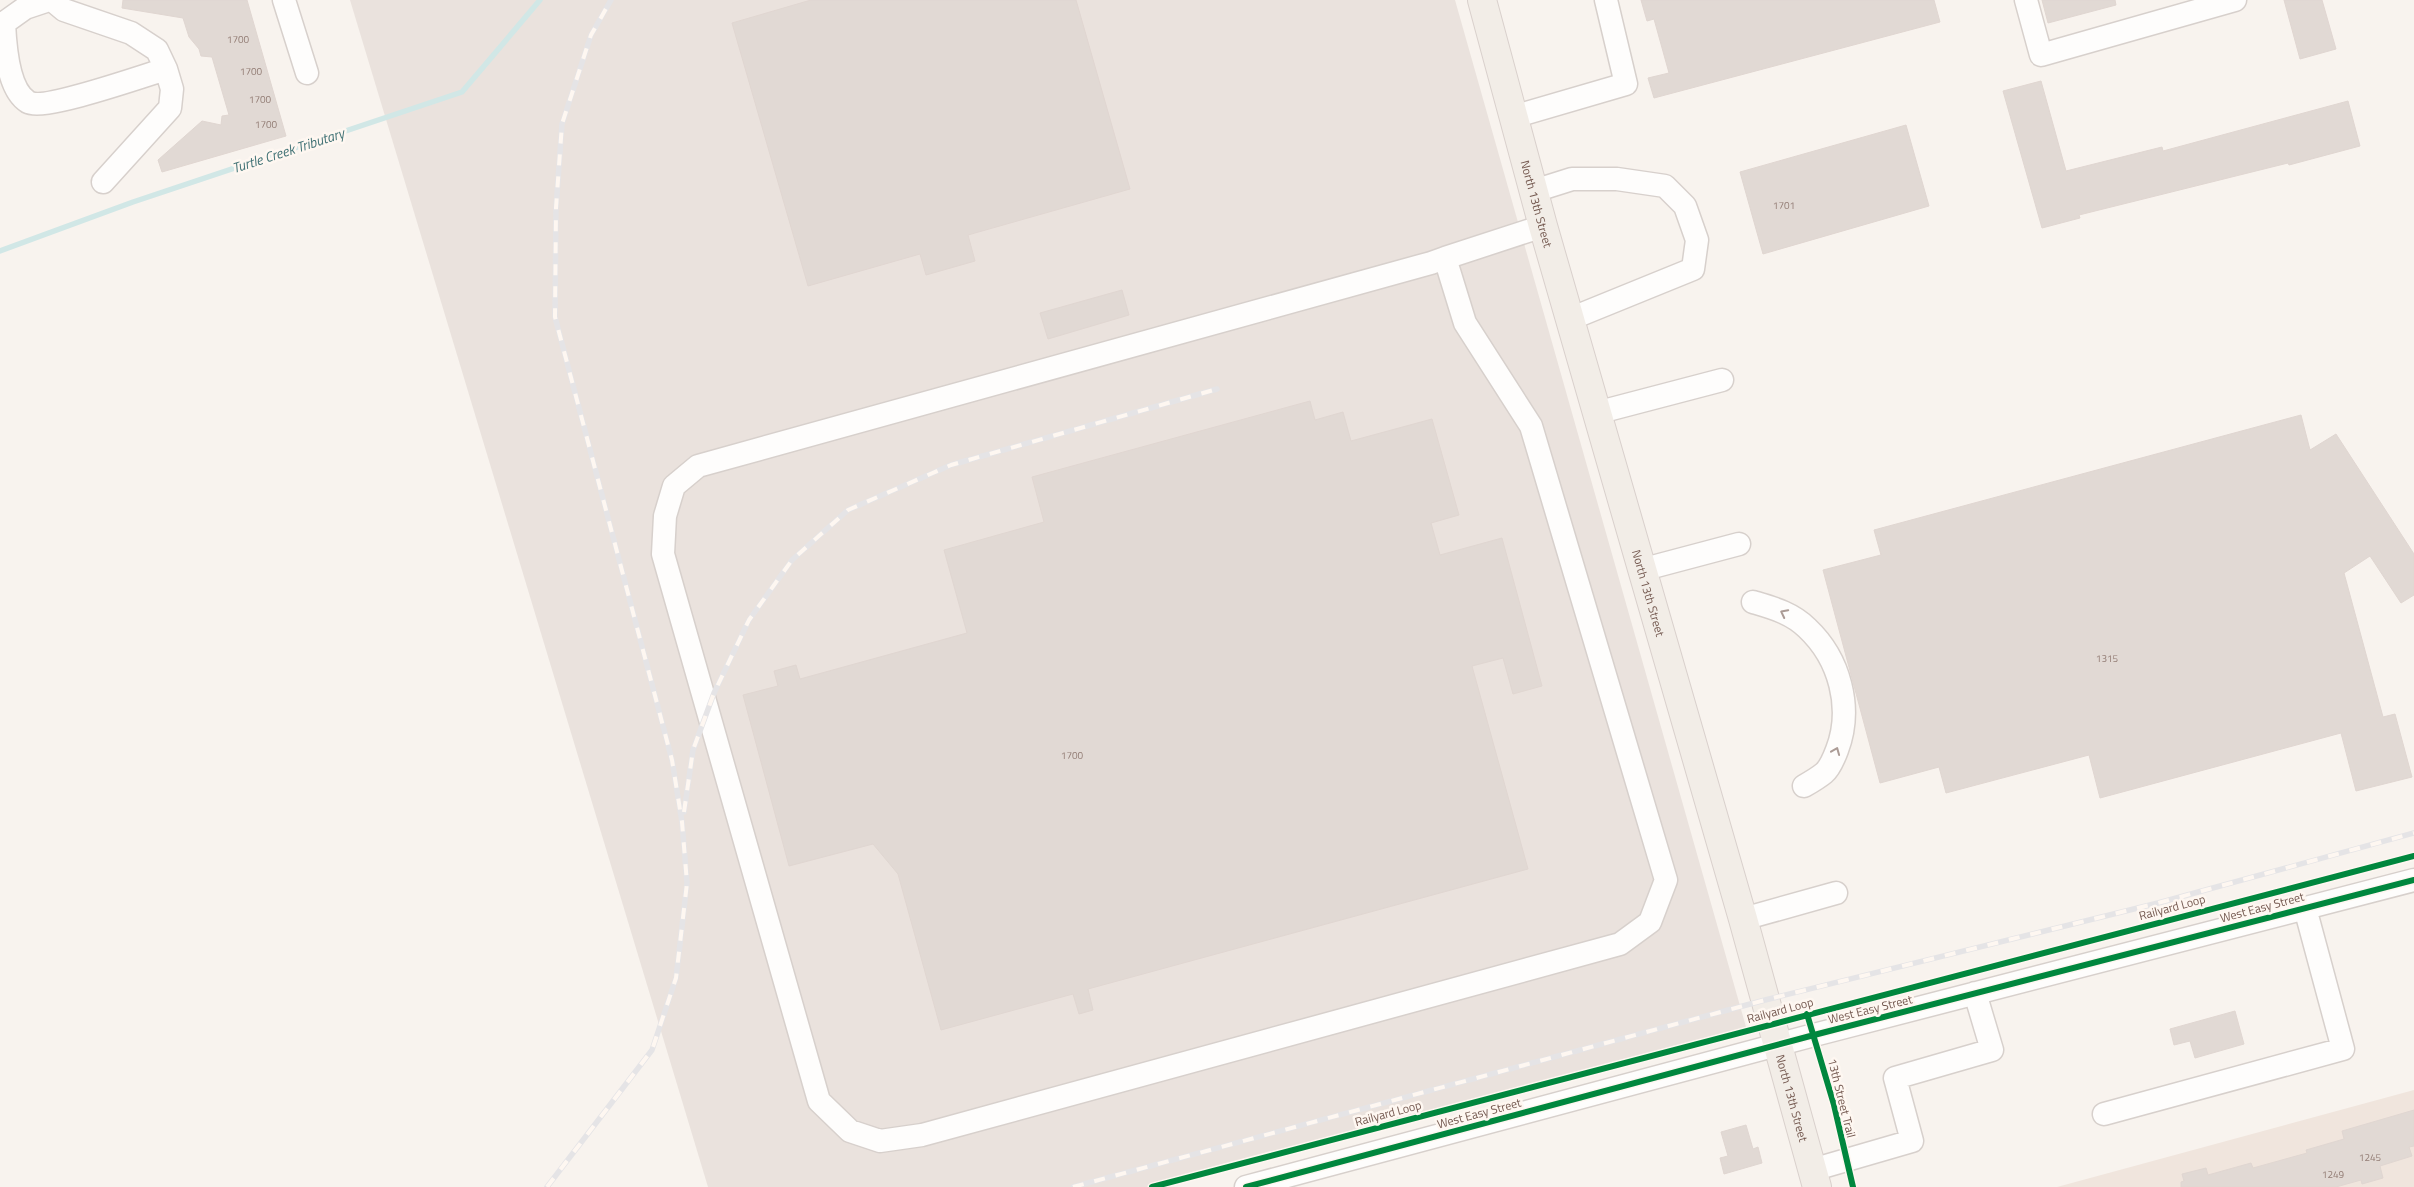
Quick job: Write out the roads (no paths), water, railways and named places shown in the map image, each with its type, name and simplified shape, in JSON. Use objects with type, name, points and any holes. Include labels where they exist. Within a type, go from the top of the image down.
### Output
[{"type":"main road","name":"North 13th Street","points":[[1482,0],[1543,226],[1743,919],[1815,1178]]},
{"type":"street","points":[[103,182],[170,108],[172,89],[166,69],[157,50],[131,33],[64,10],[50,0],[25,8],[2,23],[5,53],[19,94],[30,103],[52,103],[166,69]]},
{"type":"street","points":[[284,0],[307,73]]},
{"type":"street","points":[[1513,117],[1626,84],[1606,0]]},
{"type":"street","points":[[2026,0],[2041,55],[2234,0]]},
{"type":"street","points":[[1534,191],[1572,179],[1617,179],[1665,186],[1685,206],[1697,240],[1693,269],[1570,320]]},
{"type":"street","points":[[1445,258],[1465,323],[1532,426],[1666,880],[1650,922],[1620,944],[922,1135],[880,1141],[850,1131],[819,1101],[663,554],[665,516],[674,486],[698,466],[1445,258],[1543,226]]},
{"type":"street","points":[[1596,413],[1722,380]]},
{"type":"street","points":[[1641,570],[1739,544]]},
{"type":"street","points":[[1753,602],[1784,612],[1807,628],[1826,650],[1840,682],[1845,710],[1843,735],[1834,758],[1825,772],[1804,786]]},
{"type":"street","name":"West Easy Street","points":[[1246,1187],[1976,993],[2414,880]]},
{"type":"street","points":[[1743,919],[1836,893]]},
{"type":"street","points":[[2104,1114],[2343,1049],[2305,908]]},
{"type":"street","points":[[1815,1178],[1912,1141],[1895,1078],[1992,1050],[1976,993]]},
{"type":"waterway","name":"Turtle Creek Tributary","points":[[0,251],[133,202],[462,92],[540,0]]},
{"type":"railway","points":[[547,1187],[652,1050],[676,978],[687,883],[682,822],[672,760],[555,317],[556,208],[562,124],[591,35],[611,0]]},
{"type":"railway","points":[[684,812],[693,750],[714,693],[749,620],[792,560],[848,510],[951,465],[1217,389]]},
{"type":"railway","points":[[1073,1187],[1765,1000],[2158,903],[2414,833]]}]
